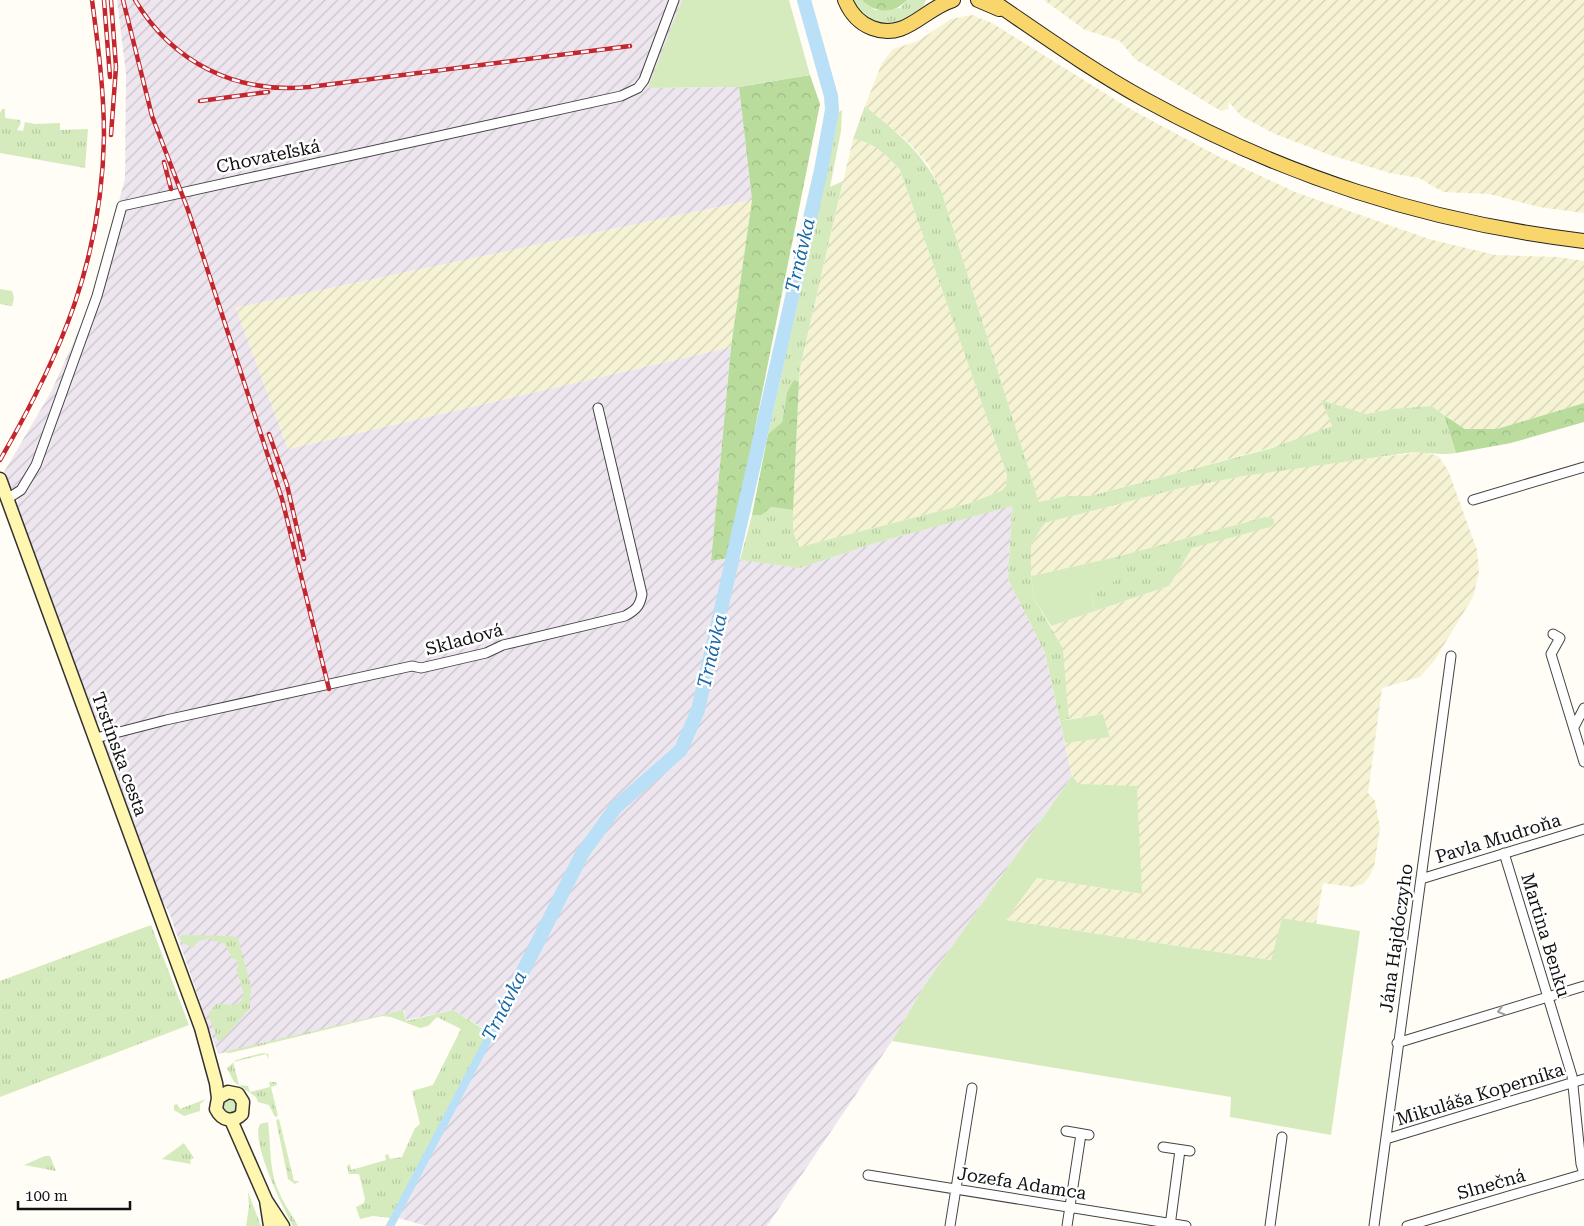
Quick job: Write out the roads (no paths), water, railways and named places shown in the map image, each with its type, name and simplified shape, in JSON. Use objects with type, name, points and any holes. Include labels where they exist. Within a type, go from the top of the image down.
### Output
[{"type":"main road","points":[[846,0],[856,18],[867,26],[878,30],[897,31],[919,21],[942,5],[953,0]]},
{"type":"main road","points":[[919,21],[931,0]]},
{"type":"main road","points":[[978,0],[1014,15]]},
{"type":"main road","points":[[991,0],[1089,66],[1142,98],[1202,130],[1290,168],[1366,196],[1446,218],[1525,234],[1584,241]]},
{"type":"main road","points":[[999,0],[1014,15]]},
{"type":"main road","name":"Trstínska cesta","points":[[0,479],[205,1041],[218,1098],[216,1105],[218,1113],[224,1118],[235,1118],[244,1108],[243,1102],[238,1094],[232,1092],[205,1041]]},
{"type":"main road","points":[[218,1098],[224,1093],[232,1092]]},
{"type":"main road","name":"Trstínska cesta","points":[[235,1118],[266,1200],[283,1226]]},
{"type":"main road","name":"Trstínska cesta","points":[[266,1200],[270,1226]]},
{"type":"street","name":"Chovateľská","points":[[7,499],[20,490],[36,465],[97,296],[122,206],[621,96],[638,88],[644,80],[674,0]]},
{"type":"street","name":"Skladová","points":[[96,738],[343,681],[412,666],[422,668],[486,653],[503,645],[625,616],[634,611],[640,604],[642,594],[598,408]]},
{"type":"street","points":[[1474,500],[1584,467]]},
{"type":"street","points":[[1553,634],[1560,638],[1552,654],[1584,762]]},
{"type":"street","name":"Jána Hajdóczyho","points":[[1374,1226],[1397,1043],[1451,656]]},
{"type":"street","points":[[1574,727],[1584,708]]},
{"type":"street","name":"Pavla Mudroňa","points":[[1421,878],[1584,829]]},
{"type":"street","name":"Martina Benku","points":[[1504,852],[1573,1082],[1581,1164],[1584,1174]]},
{"type":"street","points":[[1397,1043],[1584,986]]},
{"type":"street","name":"Mikuláša Koperníka","points":[[1386,1139],[1584,1079]]},
{"type":"street","points":[[950,1226],[972,1088]]},
{"type":"street","points":[[1066,1131],[1085,1134],[1067,1226]]},
{"type":"street","points":[[1270,1226],[1282,1137]]},
{"type":"street","points":[[1163,1147],[1190,1151]]},
{"type":"street","points":[[1170,1225],[1180,1150]]},
{"type":"street","name":"Slnečná","points":[[1407,1226],[1584,1174]]},
{"type":"street","name":"Jozefa Adamca","points":[[868,1175],[1170,1225],[1186,1226]]},
{"type":"waterway","name":"Trnávka","points":[[505,1007],[582,854],[616,807],[681,750],[698,710],[821,170],[832,110],[831,96],[804,0]]},
{"type":"waterway","name":"Trnávka","points":[[390,1226],[505,1007]]},
{"type":"railway","points":[[0,460],[42,383],[59,344],[74,305],[86,265],[95,224],[101,181],[104,119],[92,0]]},
{"type":"railway","points":[[104,0],[110,77]]},
{"type":"railway","points":[[111,0],[116,67],[111,135]]},
{"type":"railway","points":[[123,0],[152,116],[188,210],[282,499],[329,689]]},
{"type":"railway","points":[[135,0],[150,22],[168,41],[188,57],[209,70],[232,79],[256,85],[282,88],[309,87],[630,46]]},
{"type":"railway","points":[[200,101],[268,92]]},
{"type":"railway","points":[[164,162],[171,189]]},
{"type":"railway","points":[[269,434],[287,485],[304,559]]}]
